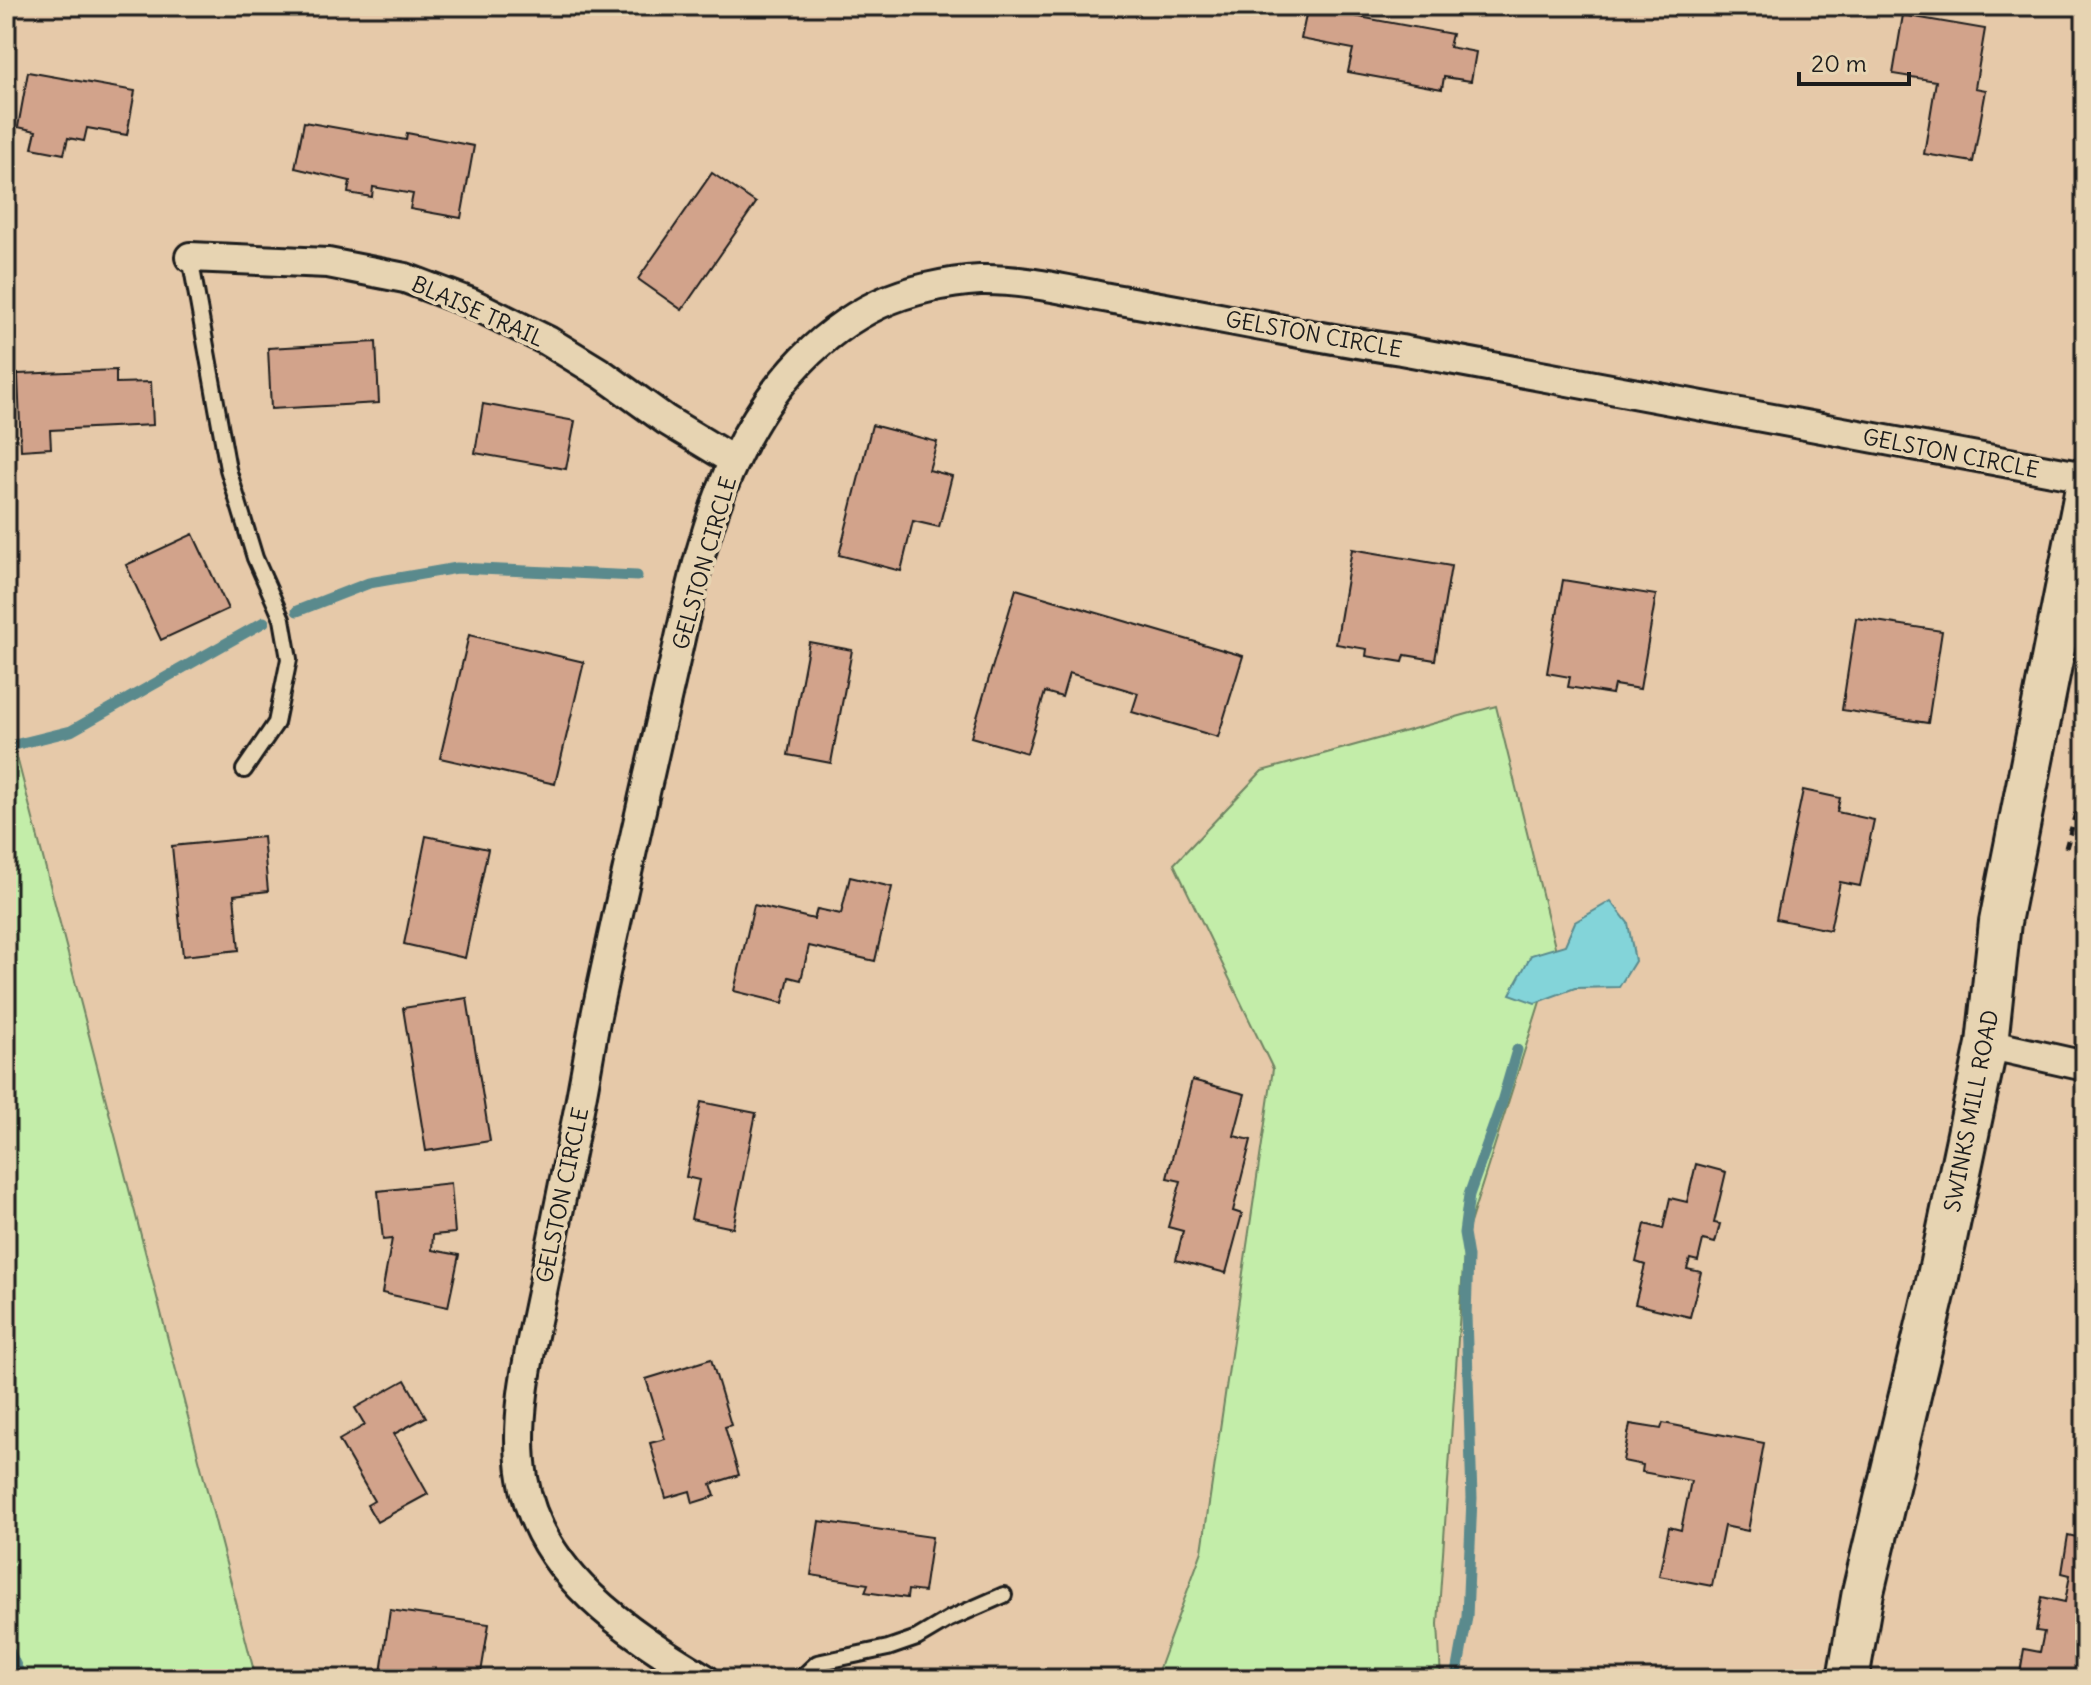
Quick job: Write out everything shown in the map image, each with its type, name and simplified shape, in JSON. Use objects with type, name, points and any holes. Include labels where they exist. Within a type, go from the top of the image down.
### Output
[{"type":"street","name":"BLAISE TRAIL","points":[[190,257],[328,263],[405,278],[471,303],[548,341],[602,374],[666,420],[734,461]]},
{"type":"street","name":"GELSTON CIRCLE","points":[[705,1679],[661,1653],[574,1584],[556,1561],[531,1507],[523,1479],[519,1434],[531,1344],[597,1011],[693,586],[716,506],[734,461],[765,406],[804,356],[836,328],[881,303],[929,287],[980,280],[1027,283],[2085,477]]},
{"type":"street","name":"SWINKS MILL ROAD","points":[[1848,1679],[1863,1592],[1936,1286],[1987,1044],[2000,922],[2085,493]]},
{"type":"street","points":[[1987,1044],[2085,1066]]},
{"type":"lane","points":[[190,257],[228,469],[255,558],[282,619],[289,659],[276,723],[244,770]]},
{"type":"lane","points":[[800,1679],[817,1663],[888,1648],[917,1638],[949,1619],[1004,1595]]},
{"type":"path","points":[[2066,848],[2085,781]]},
{"type":"green space","points":[[1496,706],[1556,951],[1465,1239],[1438,1624],[1441,1679],[1155,1679],[1202,1551],[1273,1069],[1174,864],[1262,771]]},
{"type":"green space","points":[[6,715],[256,1679],[6,1679]]},
{"type":"water","points":[[1611,901],[1628,923],[1635,961],[1619,987],[1575,988],[1535,1003],[1510,994],[1531,955],[1565,945],[1575,922]]},
{"type":"building","points":[[1308,6],[1356,6],[1354,16],[1452,34],[1449,47],[1476,52],[1471,81],[1444,77],[1442,89],[1348,72],[1353,49],[1301,39]]},
{"type":"building","points":[[1903,15],[1985,29],[1975,88],[1986,90],[1973,162],[1924,154],[1936,81],[1893,74]]},
{"type":"building","points":[[28,72],[135,91],[127,135],[87,128],[84,141],[68,138],[64,154],[32,148],[36,131],[18,127]]},
{"type":"building","points":[[304,122],[406,140],[407,133],[474,146],[461,218],[410,209],[413,194],[373,187],[372,197],[348,193],[350,181],[295,168]]},
{"type":"building","points":[[712,173],[756,203],[682,310],[638,279]]},
{"type":"building","points":[[376,342],[379,403],[271,409],[268,348]]},
{"type":"building","points":[[116,370],[116,383],[151,382],[153,425],[50,430],[51,448],[21,450],[18,374]]},
{"type":"building","points":[[483,404],[575,421],[566,469],[475,453]]},
{"type":"building","points":[[872,425],[937,442],[929,470],[952,476],[939,527],[913,521],[901,571],[839,555]]},
{"type":"building","points":[[193,534],[228,609],[161,640],[126,565]]},
{"type":"building","points":[[1352,549],[1451,566],[1435,660],[1405,655],[1403,662],[1366,656],[1367,649],[1336,644]]},
{"type":"building","points":[[1563,580],[1656,595],[1640,689],[1614,685],[1612,694],[1568,687],[1570,677],[1547,673]]},
{"type":"building","points":[[1016,589],[1243,656],[1218,737],[1132,712],[1138,693],[1069,673],[1062,697],[1045,692],[1027,753],[971,737]]},
{"type":"building","points":[[1856,618],[1942,631],[1928,723],[1842,710]]},
{"type":"building","points":[[469,635],[584,662],[555,784],[440,758]]},
{"type":"building","points":[[809,642],[852,650],[831,763],[788,755]]},
{"type":"building","points":[[1803,790],[1840,798],[1837,812],[1874,820],[1860,886],[1840,882],[1830,930],[1776,919]]},
{"type":"building","points":[[426,836],[488,849],[465,958],[404,944]]},
{"type":"building","points":[[263,837],[268,891],[234,895],[239,950],[183,956],[172,846]]},
{"type":"building","points":[[850,877],[892,887],[875,961],[809,946],[801,980],[789,977],[783,1003],[734,991],[754,905],[814,919],[817,909],[841,914]]},
{"type":"building","points":[[467,998],[490,1141],[426,1151],[403,1008]]},
{"type":"building","points":[[1192,1080],[1245,1094],[1234,1136],[1251,1140],[1233,1211],[1242,1214],[1226,1273],[1176,1260],[1183,1231],[1168,1227],[1181,1181],[1167,1178]]},
{"type":"building","points":[[701,1102],[756,1113],[733,1228],[691,1219],[699,1180],[686,1177]]},
{"type":"building","points":[[1696,1164],[1726,1172],[1714,1223],[1720,1224],[1715,1243],[1703,1240],[1698,1261],[1690,1259],[1687,1269],[1701,1272],[1690,1317],[1635,1304],[1645,1265],[1636,1262],[1645,1224],[1663,1229],[1670,1198],[1687,1202]]},
{"type":"building","points":[[451,1183],[455,1233],[433,1235],[432,1250],[459,1255],[448,1307],[382,1293],[392,1239],[383,1240],[378,1191]]},
{"type":"building","points":[[2085,1248],[2085,1295],[2074,1293]]},
{"type":"building","points":[[711,1359],[731,1425],[725,1427],[739,1475],[711,1484],[715,1496],[693,1503],[690,1491],[666,1498],[650,1443],[665,1439],[646,1379]]},
{"type":"building","points":[[405,1380],[426,1417],[394,1434],[428,1494],[377,1522],[367,1505],[374,1501],[339,1440],[365,1425],[355,1408]]},
{"type":"building","points":[[1663,1423],[1764,1443],[1748,1531],[1724,1526],[1712,1586],[1659,1576],[1669,1527],[1681,1530],[1691,1481],[1642,1472],[1643,1465],[1623,1461],[1630,1424],[1661,1429]]},
{"type":"building","points":[[819,1521],[932,1537],[924,1592],[908,1590],[907,1598],[865,1592],[868,1584],[811,1575]]},
{"type":"building","points":[[2068,1535],[2085,1539],[2085,1679],[2019,1679],[2024,1649],[2040,1652],[2044,1632],[2036,1631],[2042,1597],[2065,1602],[2070,1575],[2062,1573]]},
{"type":"building","points":[[390,1610],[489,1624],[480,1679],[422,1679],[381,1673]]},
{"type":"building","points":[[962,1675],[1021,1676],[1021,1679],[962,1679]]},
{"type":"waterway","points":[[297,611],[369,583],[457,568],[637,576]]},
{"type":"waterway","points":[[6,747],[71,731],[264,622]]},
{"type":"waterway","points":[[1456,1679],[1467,1617],[1472,1498],[1466,1316],[1468,1257],[1464,1233],[1469,1195],[1517,1050]]},
{"type":"waterway","points":[[6,1644],[22,1679]]}]
